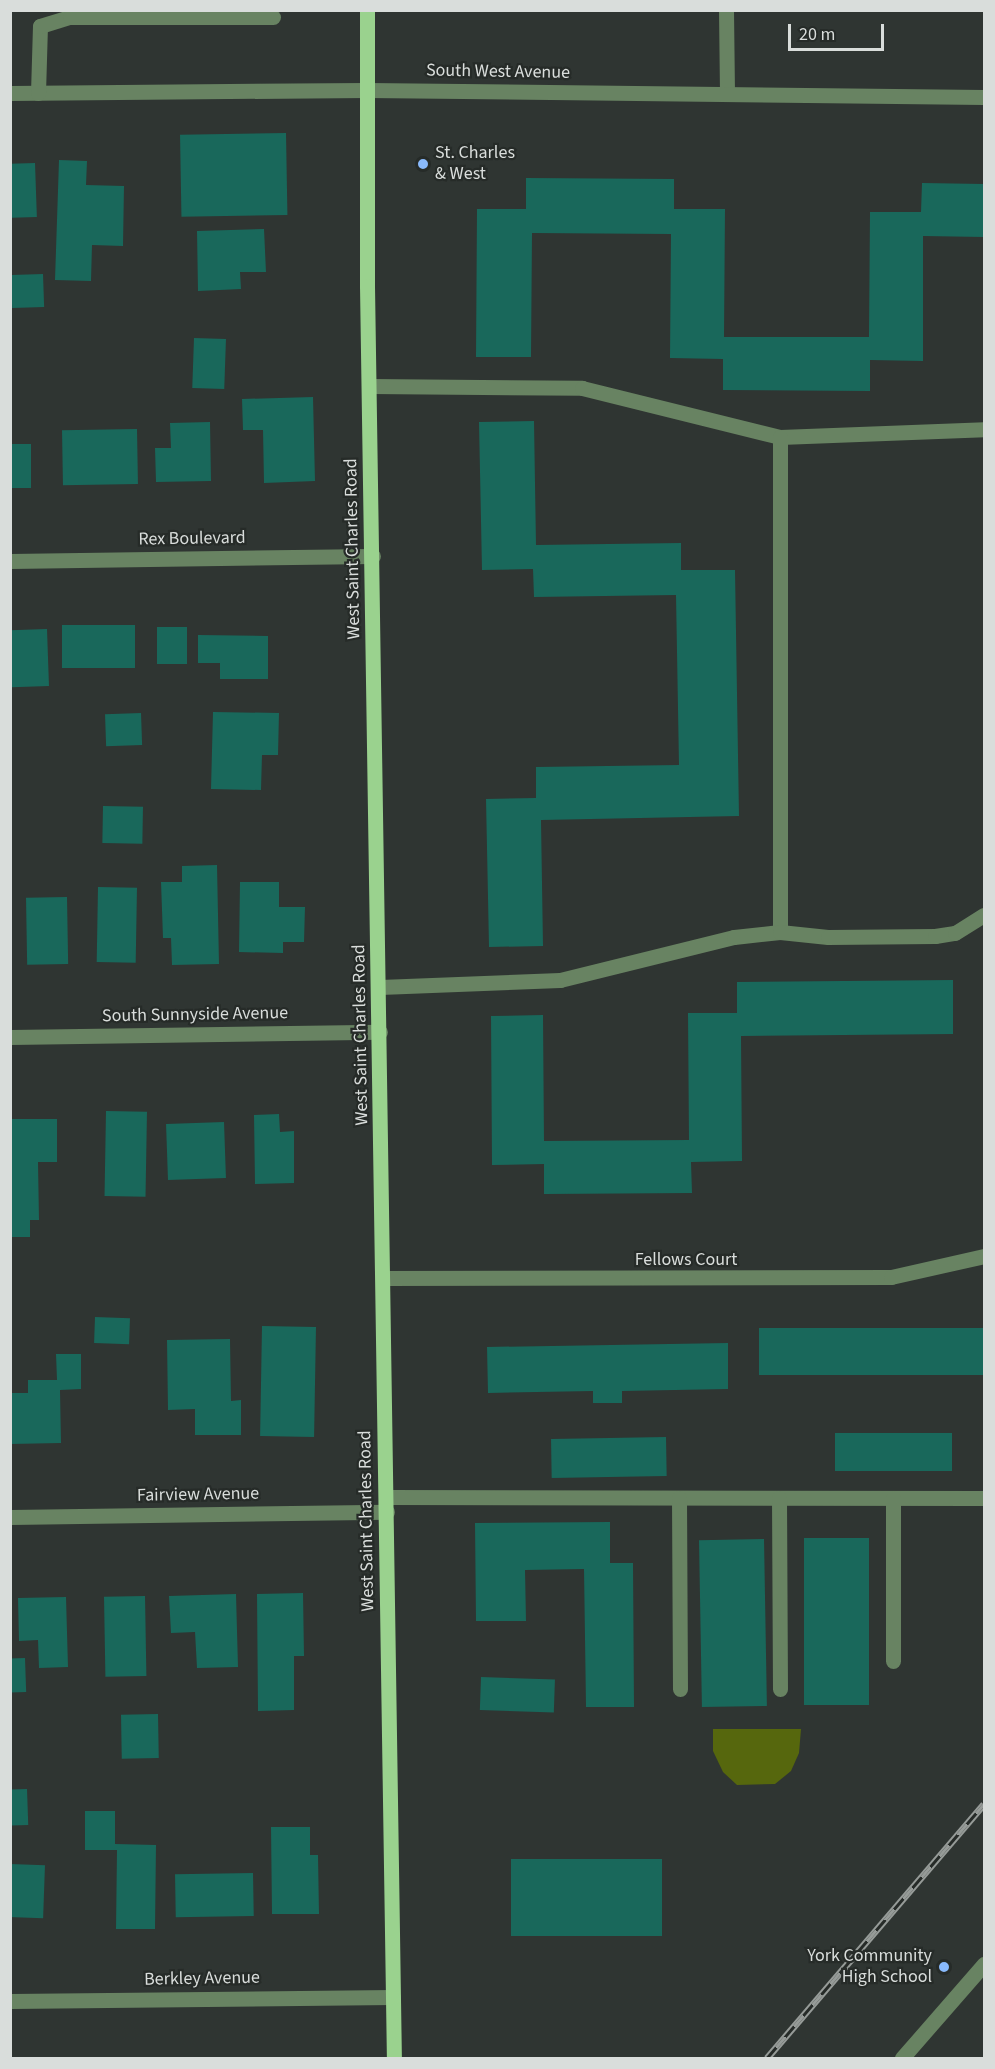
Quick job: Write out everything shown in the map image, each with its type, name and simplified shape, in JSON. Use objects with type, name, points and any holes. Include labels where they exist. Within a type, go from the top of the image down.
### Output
[{"type":"main road","name":"West Saint Charles Road","points":[[367,10],[370,386],[394,2058]]},
{"type":"street","points":[[726,10],[727,94]]},
{"type":"street","points":[[38,93],[40,26],[47,17],[70,14],[273,17]]},
{"type":"street","name":"South West Avenue","points":[[10,93],[368,90],[984,97]]},
{"type":"street","points":[[370,386],[582,388],[780,437],[984,429]]},
{"type":"street","points":[[780,437],[780,932]]},
{"type":"street","name":"Rex Boulevard","points":[[10,561],[373,556]]},
{"type":"street","points":[[380,987],[560,980],[734,937],[780,932],[828,937],[935,936],[955,933],[984,915]]},
{"type":"street","name":"South Sunnyside Avenue","points":[[10,1037],[380,1032]]},
{"type":"street","name":"Fellows Court","points":[[384,1278],[817,1280],[891,1277],[984,1256]]},
{"type":"street","points":[[678,1498],[680,1689]]},
{"type":"street","points":[[387,1505],[678,1498],[984,1498]]},
{"type":"street","points":[[779,1498],[780,1689]]},
{"type":"street","points":[[893,1498],[894,1661]]},
{"type":"street","name":"Fairview Avenue","points":[[10,1516],[387,1505]]},
{"type":"street","points":[[902,2058],[984,1964]]},
{"type":"street","name":"Berkley Avenue","points":[[10,2001],[393,1997]]},
{"type":"green space","points":[[713,1729],[801,1729],[799,1753],[791,1771],[775,1784],[737,1785],[723,1772],[713,1751]]},
{"type":"building","points":[[286,133],[287,215],[181,217],[180,135]]},
{"type":"building","points":[[59,160],[87,161],[86,185],[124,186],[123,246],[92,245],[91,281],[55,280]]},
{"type":"building","points":[[35,163],[37,217],[12,218],[10,164]]},
{"type":"building","points":[[526,178],[674,179],[674,209],[725,209],[724,337],[869,337],[870,212],[921,212],[922,183],[984,184],[984,237],[923,236],[923,361],[870,360],[870,391],[723,390],[723,359],[670,358],[671,234],[532,233],[531,357],[476,357],[477,209],[526,209]]},
{"type":"building","points":[[264,229],[266,272],[240,272],[241,289],[198,291],[197,231]]},
{"type":"building","points":[[43,274],[44,307],[12,308],[11,275]]},
{"type":"building","points":[[194,338],[226,339],[224,389],[192,388]]},
{"type":"building","points":[[313,397],[315,481],[264,483],[263,430],[243,430],[242,399]]},
{"type":"building","points":[[534,421],[536,545],[681,543],[681,570],[735,570],[739,816],[541,820],[543,946],[489,947],[486,799],[536,798],[536,767],[679,765],[676,595],[534,597],[533,569],[482,570],[479,422]]},
{"type":"building","points":[[210,422],[211,481],[156,482],[155,448],[171,448],[170,423]]},
{"type":"building","points":[[137,429],[138,484],[63,485],[62,430]]},
{"type":"building","points":[[10,444],[31,444],[31,488],[10,488]]},
{"type":"building","points":[[62,625],[135,625],[135,668],[62,668]]},
{"type":"building","points":[[157,627],[187,627],[187,664],[157,664]]},
{"type":"building","points":[[47,629],[49,686],[12,687],[10,630]]},
{"type":"building","points":[[198,635],[268,636],[268,679],[220,679],[220,663],[198,663]]},
{"type":"building","points":[[213,712],[279,713],[278,755],[262,755],[261,790],[211,789]]},
{"type":"building","points":[[141,713],[142,745],[106,746],[105,714]]},
{"type":"building","points":[[103,806],[143,807],[142,844],[102,843]]},
{"type":"building","points":[[217,865],[219,964],[172,965],[171,938],[163,938],[161,882],[182,882],[182,866]]},
{"type":"building","points":[[240,882],[279,882],[279,907],[305,907],[304,942],[283,942],[283,953],[239,952]]},
{"type":"building","points":[[98,887],[137,888],[136,963],[97,962]]},
{"type":"building","points":[[67,897],[68,964],[27,965],[26,898]]},
{"type":"building","points":[[953,980],[953,1034],[741,1036],[742,1161],[691,1162],[692,1193],[544,1194],[544,1164],[492,1165],[491,1016],[543,1015],[544,1141],[689,1140],[688,1013],[737,1013],[737,982]]},
{"type":"building","points":[[106,1111],[147,1112],[146,1197],[105,1196]]},
{"type":"building","points":[[279,1114],[280,1132],[294,1131],[294,1183],[255,1184],[254,1115]]},
{"type":"building","points":[[10,1119],[57,1119],[57,1162],[38,1162],[39,1220],[30,1220],[30,1237],[10,1237]]},
{"type":"building","points":[[224,1122],[226,1178],[168,1180],[166,1124]]},
{"type":"building","points":[[95,1317],[130,1318],[129,1344],[94,1343]]},
{"type":"building","points":[[262,1326],[316,1327],[314,1437],[260,1436]]},
{"type":"building","points":[[759,1328],[984,1328],[984,1375],[759,1375]]},
{"type":"building","points":[[230,1339],[231,1401],[241,1400],[241,1435],[195,1435],[195,1409],[168,1410],[167,1340]]},
{"type":"building","points":[[728,1343],[728,1389],[622,1391],[622,1403],[593,1403],[593,1391],[488,1393],[487,1347]]},
{"type":"building","points":[[56,1354],[81,1354],[81,1389],[60,1390],[61,1443],[10,1444],[10,1393],[28,1393],[28,1380],[57,1380]]},
{"type":"building","points":[[835,1433],[952,1433],[952,1471],[835,1471]]},
{"type":"building","points":[[666,1437],[667,1476],[552,1478],[551,1439]]},
{"type":"building","points":[[610,1522],[610,1563],[633,1563],[634,1707],[586,1707],[584,1569],[525,1570],[526,1621],[476,1621],[475,1523]]},
{"type":"building","points":[[804,1538],[869,1538],[869,1705],[804,1705]]},
{"type":"building","points":[[764,1539],[767,1706],[702,1707],[699,1540]]},
{"type":"building","points":[[303,1593],[304,1656],[294,1656],[294,1710],[258,1711],[257,1594]]},
{"type":"building","points":[[236,1594],[238,1667],[197,1668],[195,1632],[171,1633],[169,1596]]},
{"type":"building","points":[[145,1596],[146,1676],[105,1677],[104,1597]]},
{"type":"building","points":[[66,1597],[68,1667],[39,1668],[38,1640],[19,1641],[18,1598]]},
{"type":"building","points":[[25,1658],[26,1692],[11,1693],[10,1659]]},
{"type":"building","points":[[481,1677],[555,1680],[554,1713],[480,1710]]},
{"type":"building","points":[[158,1714],[159,1758],[122,1759],[121,1715]]},
{"type":"building","points":[[27,1789],[28,1825],[11,1826],[10,1790]]},
{"type":"building","points":[[85,1811],[115,1811],[115,1844],[156,1845],[155,1929],[116,1929],[117,1850],[85,1850]]},
{"type":"building","points":[[271,1827],[310,1827],[310,1855],[318,1855],[319,1914],[272,1914]]},
{"type":"building","points":[[511,1859],[662,1859],[662,1936],[511,1936]]},
{"type":"building","points":[[10,1864],[45,1865],[43,1918],[10,1917]]},
{"type":"building","points":[[253,1873],[254,1916],[176,1917],[175,1874]]},
{"type":"railway","points":[[767,2058],[984,1804]]},
{"type":"place","name":"St. Charles & West","points":[[423,164]]},
{"type":"place","name":"York Community High School","points":[[944,1967]]}]
